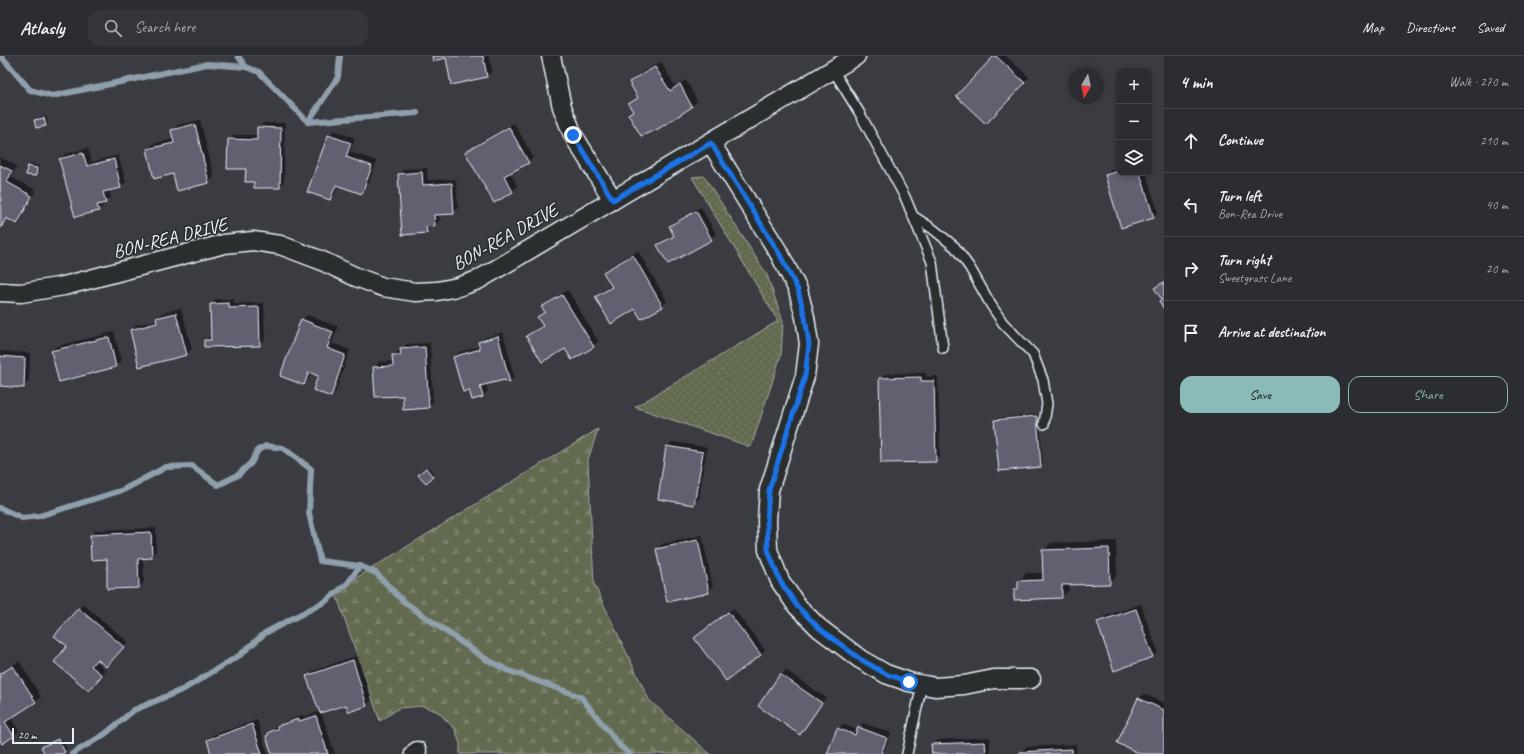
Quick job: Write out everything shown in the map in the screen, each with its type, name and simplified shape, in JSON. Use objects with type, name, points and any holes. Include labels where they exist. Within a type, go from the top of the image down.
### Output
[{"type":"street","points":[[551,56],[562,107],[573,135],[613,200]]},
{"type":"street","name":"BON-REA DRIVE","points":[[0,292],[21,293],[64,286],[224,244],[253,241],[280,245],[320,260],[356,277],[383,287],[415,292],[437,291],[458,287],[478,280],[856,56]]},
{"type":"street","points":[[711,143],[779,253],[798,290],[805,317],[809,344],[805,376],[769,490],[767,520],[768,550],[780,581],[797,606],[819,628],[860,659],[886,674],[909,682],[935,686],[964,685],[994,679],[1031,679]]},
{"type":"lane","points":[[833,70],[862,118],[905,197],[932,262],[943,348]]},
{"type":"lane","points":[[913,216],[933,229],[955,247],[970,268],[1003,323],[1033,354],[1043,380],[1047,404],[1044,424]]},
{"type":"lane","points":[[907,754],[922,684]]},
{"type":"green space","points":[[704,176],[767,275],[783,322],[781,355],[751,447],[635,407],[778,321],[692,177]]},
{"type":"green space","points":[[598,429],[588,460],[594,584],[649,700],[710,754],[460,754],[460,744],[455,729],[438,712],[423,706],[399,708],[380,721],[335,591]]},
{"type":"building","points":[[432,56],[483,56],[487,77],[451,85],[446,58],[433,61]]},
{"type":"building","points":[[994,56],[996,56],[1025,83],[986,124],[956,96]]},
{"type":"building","points":[[655,67],[670,91],[680,84],[692,107],[658,129],[641,136],[628,114],[633,111],[628,104],[638,98],[629,82]]},
{"type":"building","points":[[44,118],[46,126],[36,128],[34,120]]},
{"type":"building","points":[[195,124],[209,183],[177,191],[173,174],[154,179],[147,149],[174,143],[171,130]]},
{"type":"building","points":[[257,127],[281,128],[280,188],[254,188],[254,182],[245,182],[246,169],[227,169],[228,139],[257,140]]},
{"type":"building","points":[[509,127],[529,163],[504,176],[513,192],[494,203],[465,152]]},
{"type":"building","points":[[328,135],[351,143],[346,157],[372,166],[362,194],[336,185],[330,200],[307,192]]},
{"type":"building","points":[[83,153],[87,166],[114,159],[121,188],[103,192],[106,203],[97,205],[99,211],[75,217],[59,159]]},
{"type":"building","points":[[0,165],[12,171],[7,182],[32,196],[17,224],[6,218],[1,228]]},
{"type":"building","points":[[27,166],[37,168],[36,176],[26,175]]},
{"type":"building","points":[[422,172],[423,185],[452,183],[454,214],[434,215],[435,226],[426,227],[427,233],[402,235],[398,174]]},
{"type":"building","points":[[1116,172],[1116,176],[1141,176],[1154,218],[1121,228],[1105,175]]},
{"type":"building","points":[[696,211],[712,240],[668,264],[657,245],[674,236],[669,226]]},
{"type":"building","points":[[633,255],[663,307],[641,319],[635,309],[611,324],[595,297],[612,287],[603,272]]},
{"type":"building","points":[[1164,282],[1164,309],[1159,301],[1162,300],[1154,288]]},
{"type":"building","points":[[562,295],[594,347],[572,360],[565,349],[542,362],[526,336],[543,326],[537,317],[545,312],[541,307]]},
{"type":"building","points":[[229,303],[229,308],[259,307],[260,346],[204,347],[204,340],[211,340],[210,304]]},
{"type":"building","points":[[176,313],[187,355],[139,367],[130,330],[157,323],[156,318]]},
{"type":"building","points":[[301,319],[333,332],[327,348],[345,355],[331,397],[313,390],[318,376],[309,372],[304,385],[280,376]]},
{"type":"building","points":[[498,336],[510,383],[504,380],[480,386],[483,397],[472,400],[469,390],[463,392],[453,357],[480,349],[478,342]]},
{"type":"building","points":[[109,337],[116,367],[59,382],[51,351]]},
{"type":"building","points":[[425,347],[429,408],[403,410],[403,396],[375,397],[373,367],[393,366],[392,355],[401,355],[400,349]]},
{"type":"building","points":[[0,356],[25,358],[24,388],[0,386]]},
{"type":"building","points":[[921,377],[921,381],[934,381],[936,462],[881,463],[879,378]]},
{"type":"building","points":[[1037,416],[1041,467],[999,471],[994,420]]},
{"type":"building","points":[[666,446],[703,452],[694,505],[658,499]]},
{"type":"building","points":[[426,468],[433,477],[426,483],[418,475]]},
{"type":"building","points":[[151,532],[152,558],[138,559],[139,588],[107,589],[107,559],[91,560],[90,535]]},
{"type":"building","points":[[698,540],[709,593],[667,602],[656,549]]},
{"type":"building","points":[[1109,548],[1110,584],[1062,585],[1062,598],[1014,600],[1014,589],[1018,589],[1018,581],[1043,580],[1042,550]]},
{"type":"building","points":[[78,608],[124,647],[106,667],[97,659],[91,666],[102,675],[89,691],[54,662],[67,646],[54,636]]},
{"type":"building","points":[[1136,609],[1153,657],[1114,671],[1097,622]]},
{"type":"building","points":[[728,612],[761,655],[726,681],[694,638]]},
{"type":"building","points":[[353,660],[367,706],[349,712],[346,705],[320,713],[306,676]]},
{"type":"building","points":[[13,666],[36,702],[5,722],[14,736],[2,744],[0,740],[0,674]]},
{"type":"building","points":[[780,674],[822,703],[800,735],[758,706]]},
{"type":"building","points":[[1138,698],[1164,710],[1164,754],[1141,754],[1117,743]]},
{"type":"building","points":[[316,716],[328,754],[272,754],[266,736],[269,732],[278,729],[277,726],[298,719],[299,721]]},
{"type":"building","points":[[252,724],[262,754],[211,754],[207,740]]},
{"type":"building","points":[[858,727],[887,738],[881,754],[827,754],[837,728],[855,735]]},
{"type":"building","points":[[58,739],[65,752],[62,754],[45,754],[41,747]]},
{"type":"building","points":[[985,742],[986,754],[932,754],[931,744]]},
{"type":"building","points":[[1072,749],[1072,754],[1020,754],[1020,752]]},
{"type":"waterway","points":[[1,56],[30,90],[52,96],[207,64],[246,67],[259,72],[308,122]]},
{"type":"waterway","points":[[238,56],[246,67]]},
{"type":"waterway","points":[[308,122],[338,77],[340,56]]},
{"type":"waterway","points":[[308,122],[417,113]]},
{"type":"waterway","points":[[0,508],[22,518],[39,516],[123,490],[166,467],[192,466],[218,485],[238,475],[251,463],[258,450],[266,446],[283,448],[311,469],[309,513],[320,561],[360,566],[376,573],[404,602],[484,658],[507,670],[581,697],[620,746],[630,754]]},
{"type":"waterway","points":[[72,754],[105,734],[134,710],[184,689],[240,655],[265,633],[326,601],[348,583],[360,566]]},
{"type":"route","points":[[573,135],[613,200],[711,143],[751,206],[779,253],[798,290],[805,317],[809,344],[805,376],[769,490],[767,520],[768,550],[780,581],[797,606],[819,628],[860,659],[886,674],[909,682]]}]
